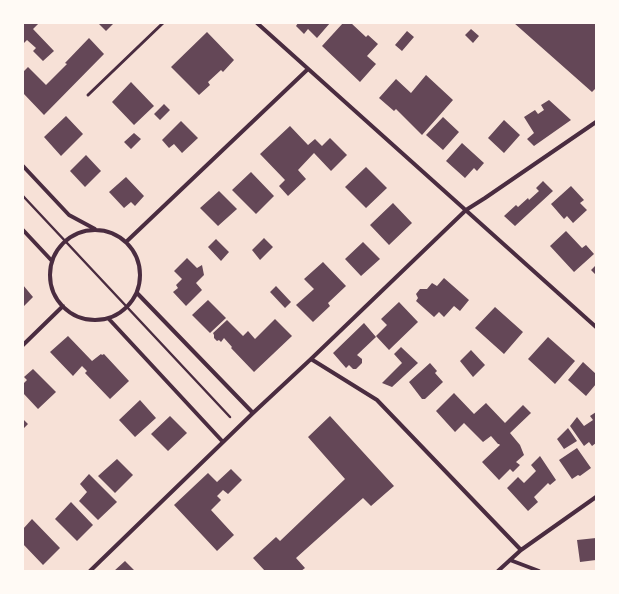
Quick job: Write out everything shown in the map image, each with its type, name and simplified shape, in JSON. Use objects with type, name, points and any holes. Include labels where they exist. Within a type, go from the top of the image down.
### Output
[{"type":"street","points":[[257,23],[596,327]]},
{"type":"street","points":[[126,242],[308,69]]},
{"type":"street","points":[[90,571],[466,210],[486,198],[596,122]]},
{"type":"street","points":[[23,166],[69,215],[95,230]]},
{"type":"street","points":[[23,230],[52,261]]},
{"type":"street","points":[[95,230],[106,231],[118,236],[126,242],[135,253],[140,266],[140,280],[137,293],[126,307],[108,318],[95,320],[81,317],[63,306],[52,288],[50,275],[52,261],[59,248],[66,241],[81,232],[95,230]]},
{"type":"street","points":[[137,293],[253,413]]},
{"type":"street","points":[[23,345],[63,306]]},
{"type":"street","points":[[108,318],[223,442]]},
{"type":"street","points":[[311,359],[377,400],[521,550]]},
{"type":"street","points":[[498,571],[521,550],[596,497]]},
{"type":"street","points":[[510,560],[539,571]]},
{"type":"lane","points":[[88,95],[163,23]]},
{"type":"path","points":[[23,196],[230,418]]},
{"type":"building","points":[[23,23],[39,23],[33,29],[54,51],[43,61],[33,51],[36,48],[27,40],[23,44]]},
{"type":"building","points":[[98,23],[114,23],[106,31]]},
{"type":"building","points":[[298,23],[330,23],[317,38],[308,29],[304,34],[296,26]]},
{"type":"building","points":[[343,23],[351,23],[366,37],[368,35],[378,44],[367,56],[376,64],[360,82],[322,46]]},
{"type":"building","points":[[514,23],[596,23],[596,88],[592,92]]},
{"type":"building","points":[[471,29],[479,36],[473,43],[465,35]]},
{"type":"building","points":[[407,31],[414,37],[402,51],[395,45]]},
{"type":"building","points":[[207,32],[234,60],[223,72],[221,70],[208,82],[210,85],[199,95],[171,67]]},
{"type":"building","points":[[89,38],[104,54],[44,115],[23,93],[23,72],[28,67],[46,85],[67,64],[65,63]]},
{"type":"building","points":[[426,75],[453,100],[422,135],[396,109],[394,111],[379,98],[396,79],[411,93]]},
{"type":"building","points":[[131,82],[154,106],[134,125],[112,102]]},
{"type":"building","points":[[549,100],[571,120],[534,146],[527,139],[534,133],[524,117],[535,110],[538,114],[544,110],[541,105]]},
{"type":"building","points":[[164,104],[170,110],[160,120],[154,114]]},
{"type":"building","points":[[66,116],[83,134],[61,156],[44,137]]},
{"type":"building","points":[[443,117],[459,132],[443,150],[426,135]]},
{"type":"building","points":[[504,120],[520,135],[504,153],[488,138]]},
{"type":"building","points":[[181,121],[198,138],[182,153],[174,144],[169,148],[162,140]]},
{"type":"building","points":[[290,126],[308,145],[315,139],[322,146],[330,138],[347,155],[331,171],[314,153],[298,170],[306,179],[288,196],[279,186],[285,180],[260,154]]},
{"type":"building","points":[[134,133],[141,139],[131,149],[124,142]]},
{"type":"building","points":[[462,143],[484,163],[477,171],[474,168],[465,178],[446,161]]},
{"type":"building","points":[[86,155],[101,171],[85,187],[70,171]]},
{"type":"building","points":[[366,167],[387,188],[366,208],[345,187]]},
{"type":"building","points":[[251,172],[274,196],[256,214],[232,190]]},
{"type":"building","points":[[126,177],[144,196],[135,206],[131,202],[124,208],[109,192]]},
{"type":"building","points":[[543,181],[553,191],[515,226],[504,216],[516,205],[518,207],[528,198],[529,200],[539,191],[536,188]]},
{"type":"building","points":[[571,186],[584,200],[580,203],[587,210],[573,223],[567,216],[564,219],[551,204]]},
{"type":"building","points":[[219,191],[237,209],[218,226],[200,208]]},
{"type":"building","points":[[393,203],[412,223],[389,245],[370,225]]},
{"type":"building","points":[[566,231],[582,248],[586,245],[594,254],[574,272],[550,246]]},
{"type":"building","points":[[264,238],[273,247],[260,260],[252,250]]},
{"type":"building","points":[[216,239],[229,252],[221,261],[208,247]]},
{"type":"building","points":[[363,242],[380,259],[361,276],[345,259]]},
{"type":"building","points":[[187,258],[197,268],[202,265],[204,275],[196,283],[202,290],[186,306],[173,292],[178,288],[176,285],[182,279],[174,271]]},
{"type":"building","points":[[323,262],[346,286],[328,303],[330,306],[313,322],[296,305],[314,289],[304,279]]},
{"type":"building","points":[[596,265],[596,275],[591,270]]},
{"type":"building","points":[[444,278],[469,300],[460,311],[454,306],[444,317],[439,312],[434,317],[416,301],[418,298],[416,294],[420,289],[427,289],[432,283],[437,286]]},
{"type":"building","points":[[23,285],[33,297],[23,307]]},
{"type":"building","points":[[276,286],[291,302],[285,308],[270,292]]},
{"type":"building","points":[[208,300],[226,318],[210,333],[192,315]]},
{"type":"building","points":[[399,302],[418,322],[389,350],[376,336],[387,325],[381,319]]},
{"type":"building","points":[[495,307],[523,332],[504,354],[475,328]]},
{"type":"building","points":[[275,319],[292,336],[254,372],[231,348],[232,347],[224,338],[221,342],[214,338],[213,333],[227,320],[243,336],[248,331],[255,339]]},
{"type":"building","points":[[364,323],[376,337],[357,355],[362,359],[362,363],[356,369],[353,369],[349,365],[346,368],[333,353]]},
{"type":"building","points":[[68,336],[92,361],[101,354],[104,354],[129,381],[110,399],[85,373],[87,371],[82,366],[73,376],[50,352]]},
{"type":"building","points":[[548,337],[575,361],[555,384],[528,359]]},
{"type":"building","points":[[401,347],[418,363],[392,387],[382,383],[402,363],[394,354]]},
{"type":"building","points":[[471,350],[485,365],[473,377],[460,361]]},
{"type":"building","points":[[583,362],[596,374],[596,384],[586,396],[568,380]]},
{"type":"building","points":[[430,363],[437,371],[435,373],[443,382],[425,399],[422,399],[409,382]]},
{"type":"building","points":[[33,369],[56,392],[38,409],[23,393],[23,384],[27,380],[24,377]]},
{"type":"building","points":[[454,393],[474,414],[486,403],[505,423],[523,405],[531,413],[510,433],[520,445],[524,455],[516,462],[520,465],[513,472],[510,469],[499,480],[482,462],[500,445],[491,436],[483,442],[464,423],[455,432],[436,411]]},
{"type":"building","points":[[140,400],[156,418],[135,437],[119,420]]},
{"type":"building","points":[[596,412],[596,443],[592,446],[589,442],[584,446],[570,426],[577,417],[584,426],[593,420],[590,416]]},
{"type":"building","points":[[170,416],[187,433],[168,451],[151,434]]},
{"type":"building","points":[[330,416],[394,486],[371,506],[363,498],[296,558],[305,568],[301,571],[265,571],[253,558],[276,537],[280,541],[345,479],[308,437]]},
{"type":"building","points":[[23,419],[28,424],[23,429]]},
{"type":"building","points":[[568,428],[577,441],[564,449],[557,439]]},
{"type":"building","points":[[577,448],[591,468],[580,476],[578,475],[572,479],[559,460]]},
{"type":"building","points":[[540,456],[556,480],[550,485],[548,483],[534,497],[538,502],[528,511],[507,488],[518,477],[524,483],[536,471],[531,465]]},
{"type":"building","points":[[117,459],[133,475],[115,493],[98,476]]},
{"type":"building","points":[[231,469],[242,480],[228,494],[223,490],[217,496],[221,500],[211,510],[234,535],[217,551],[174,505],[208,473],[217,482]]},
{"type":"building","points":[[89,474],[117,502],[98,520],[79,501],[87,492],[80,484]]},
{"type":"building","points":[[71,502],[93,525],[77,541],[55,519]]},
{"type":"building","points":[[32,519],[60,548],[43,565],[23,544],[23,529]]},
{"type":"building","points":[[596,538],[596,560],[580,562],[577,540]]},
{"type":"building","points":[[125,561],[135,571],[114,571]]}]
